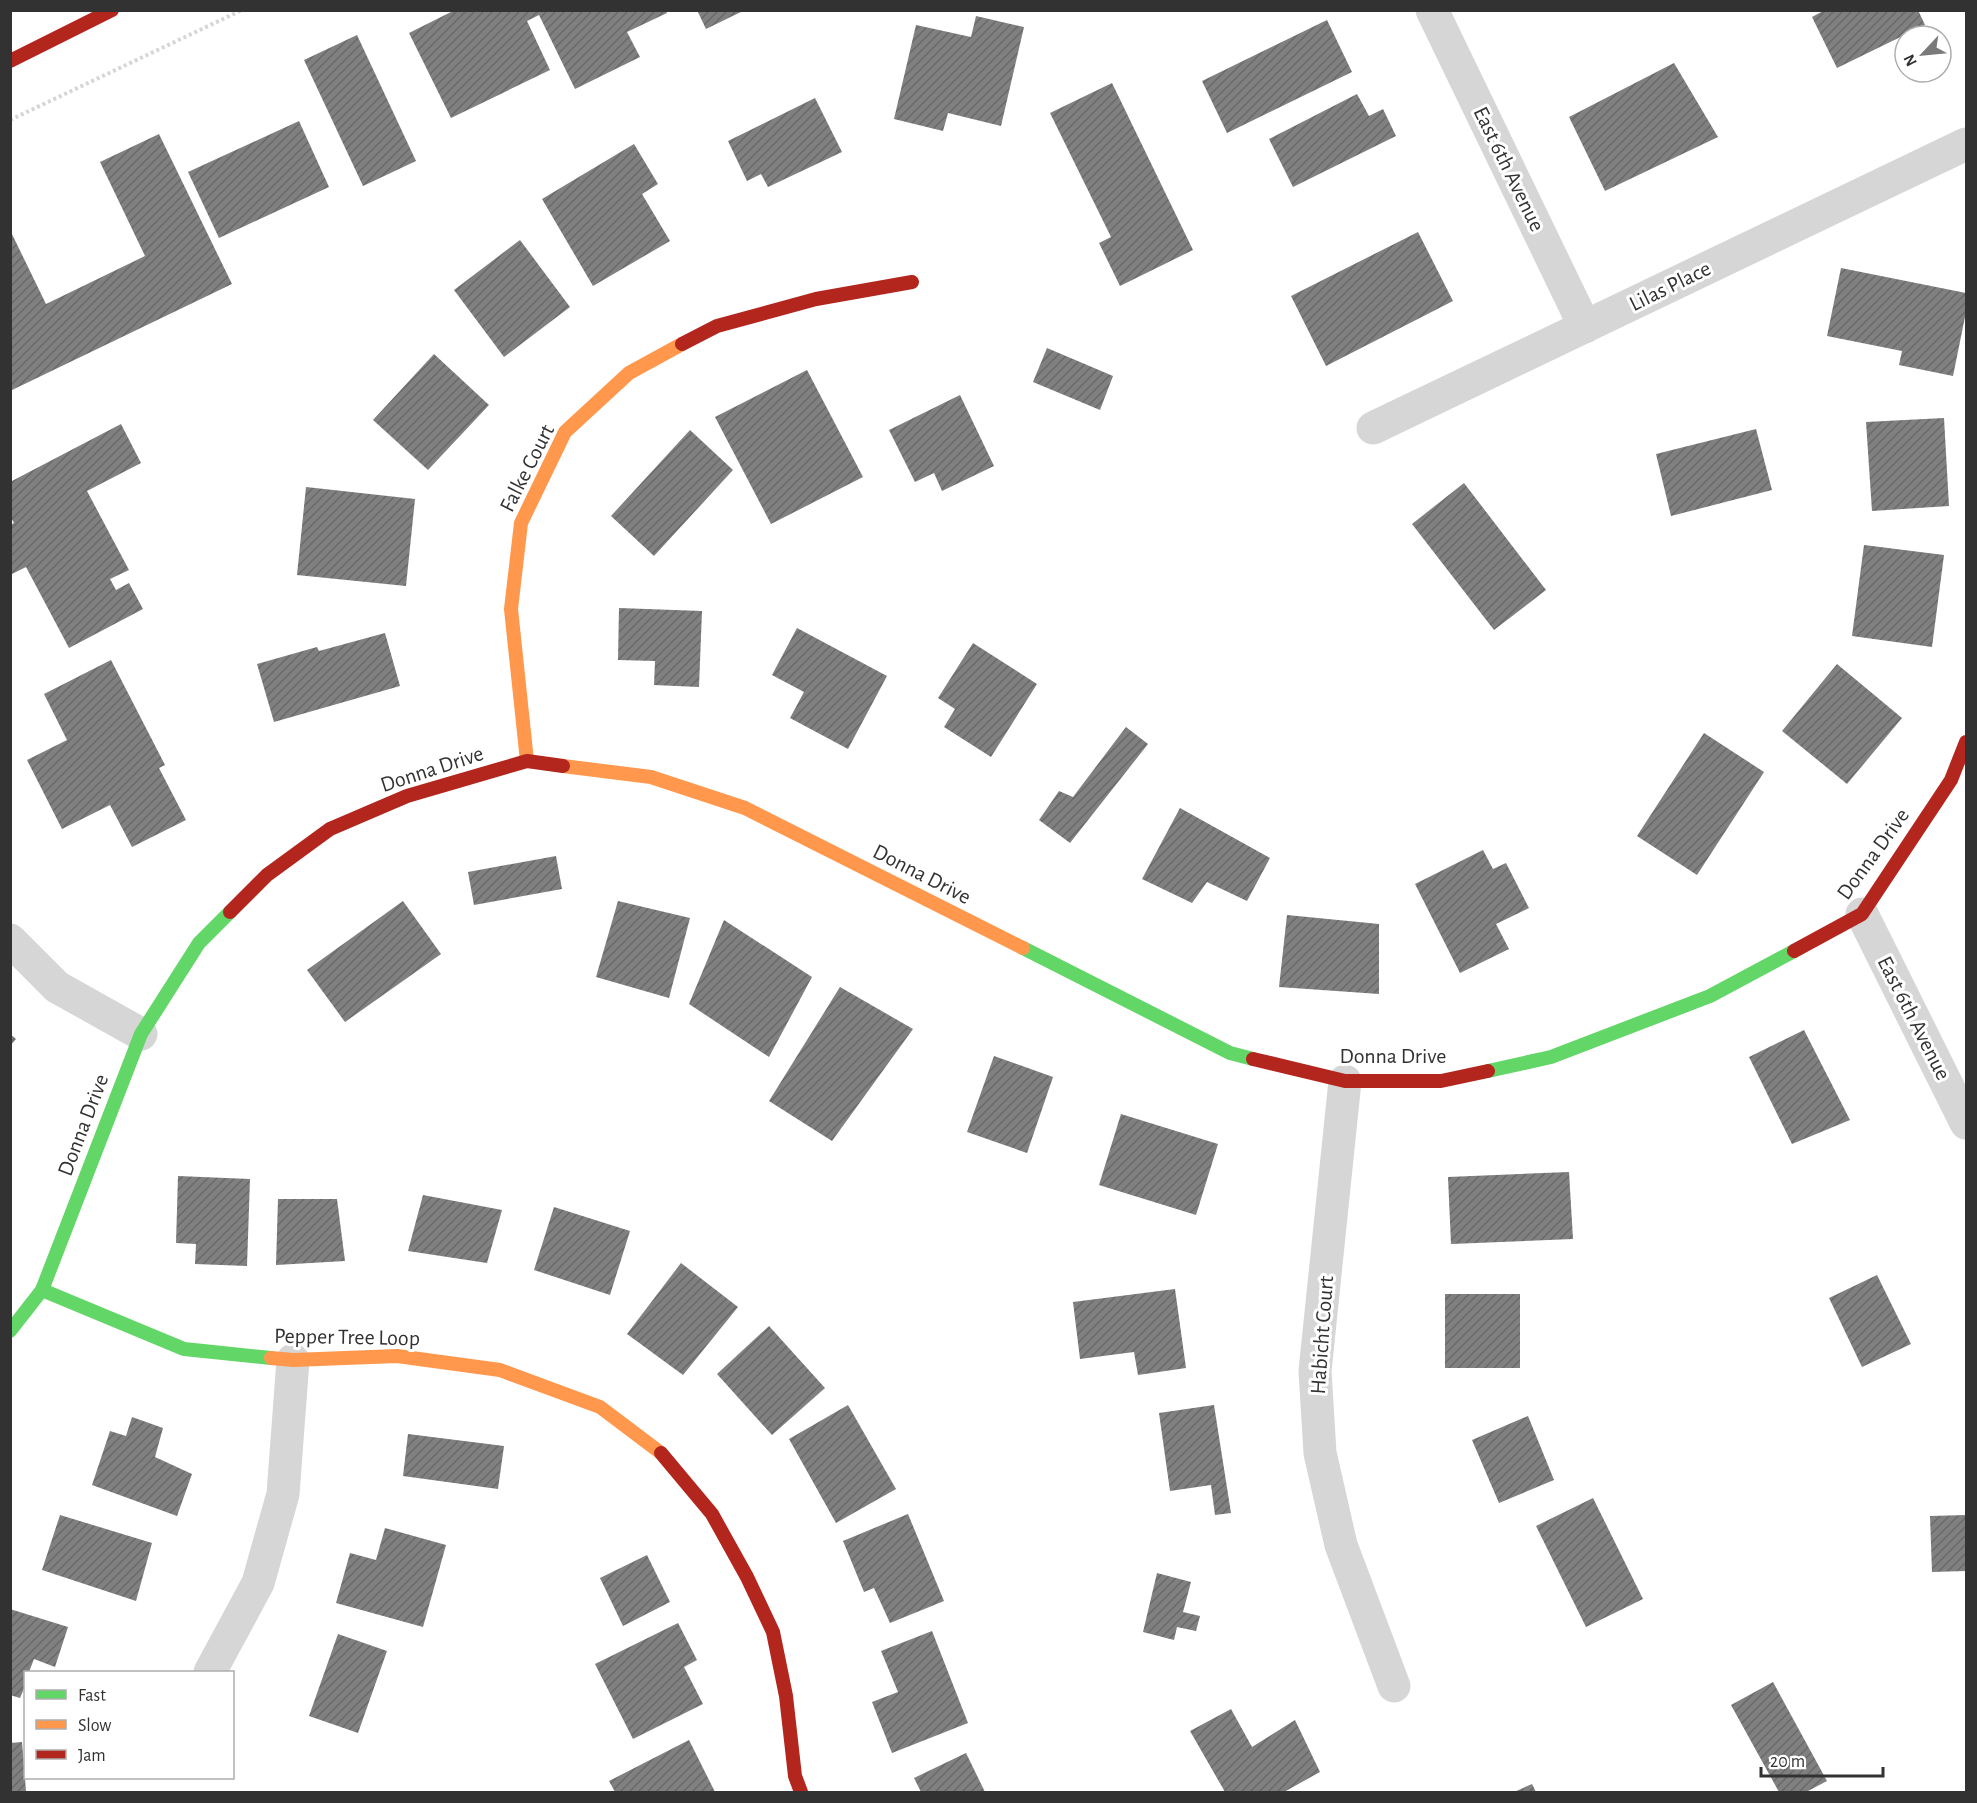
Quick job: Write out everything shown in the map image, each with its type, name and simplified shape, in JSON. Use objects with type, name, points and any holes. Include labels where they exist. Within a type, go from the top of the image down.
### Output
[{"type":"street","points":[[10,61],[112,10]]},
{"type":"street","name":"East 6th Avenue","points":[[1432,10],[1585,327]]},
{"type":"street","name":"Lilas Place","points":[[1373,428],[1966,144]]},
{"type":"street","name":"Falke Court","points":[[527,761],[512,609],[521,523],[565,432],[629,373],[717,326],[816,299],[912,282]]},
{"type":"street","name":"Donna Drive","points":[[10,1331],[42,1290],[141,1034],[199,943],[267,875],[330,829],[407,796],[527,761],[651,777],[745,808],[1230,1053],[1345,1081],[1441,1081],[1551,1057],[1710,996],[1862,914],[1951,780],[1966,742]]},
{"type":"street","name":"East 6th Avenue","points":[[1862,914],[1966,1123]]},
{"type":"street","points":[[10,940],[57,987],[141,1034]]},
{"type":"street","name":"Habicht Court","points":[[1345,1081],[1315,1371],[1320,1453],[1341,1545],[1394,1686]]},
{"type":"street","name":"Pepper Tree Loop","points":[[42,1290],[184,1349],[293,1360],[397,1356],[501,1370],[600,1407],[661,1453],[712,1514],[747,1577],[773,1632],[786,1696],[795,1776],[801,1792]]},
{"type":"street","points":[[211,1671],[258,1583],[283,1494],[293,1360]]},
{"type":"path","points":[[10,120],[242,10]]},
{"type":"building","points":[[455,10],[666,10],[667,13],[627,32],[640,57],[575,89],[539,15],[527,21],[550,70],[451,118],[409,33]]},
{"type":"building","points":[[697,10],[745,10],[706,29]]},
{"type":"building","points":[[1825,10],[1918,10],[1925,24],[1893,24],[1893,41],[1837,68],[1812,17]]},
{"type":"building","points":[[976,16],[1024,27],[1001,126],[948,113],[943,131],[894,119],[916,25],[971,37]]},
{"type":"building","points":[[1327,20],[1352,72],[1227,133],[1202,81]]},
{"type":"building","points":[[357,35],[416,161],[363,186],[304,60]]},
{"type":"building","points":[[1674,63],[1718,137],[1605,191],[1569,117]]},
{"type":"building","points":[[1112,83],[1193,250],[1120,286],[1099,243],[1111,237],[1050,113]]},
{"type":"building","points":[[1357,94],[1369,116],[1383,109],[1396,136],[1293,187],[1269,139]]},
{"type":"building","points":[[815,98],[842,152],[768,187],[761,174],[747,181],[728,141]]},
{"type":"building","points":[[299,121],[329,187],[219,238],[188,172]]},
{"type":"building","points":[[159,134],[232,284],[10,391],[10,230],[46,304],[145,256],[100,162]]},
{"type":"building","points":[[634,144],[658,184],[642,194],[670,241],[593,286],[542,199]]},
{"type":"building","points":[[1418,232],[1453,301],[1326,366],[1291,296]]},
{"type":"building","points":[[520,240],[570,307],[504,357],[454,290]]},
{"type":"building","points":[[1841,268],[1966,293],[1966,312],[1953,376],[1899,365],[1902,351],[1827,336]]},
{"type":"building","points":[[1047,348],[1113,376],[1100,410],[1033,382]]},
{"type":"building","points":[[434,354],[489,405],[428,470],[373,420]]},
{"type":"building","points":[[807,370],[863,477],[771,524],[715,417]]},
{"type":"building","points":[[960,395],[994,466],[942,491],[934,473],[915,482],[889,430]]},
{"type":"building","points":[[1944,418],[1949,506],[1872,511],[1866,422]]},
{"type":"building","points":[[121,424],[141,463],[87,491],[129,570],[110,579],[116,590],[129,583],[143,609],[69,648],[26,567],[10,575],[10,525],[14,523],[10,516],[10,482]]},
{"type":"building","points":[[1756,429],[1772,490],[1671,516],[1656,454]]},
{"type":"building","points":[[690,430],[733,470],[654,556],[611,516]]},
{"type":"building","points":[[1464,483],[1546,590],[1494,630],[1412,524]]},
{"type":"building","points":[[306,487],[415,499],[406,586],[297,575]]},
{"type":"building","points":[[1864,545],[1944,555],[1932,647],[1852,636]]},
{"type":"building","points":[[619,608],[702,611],[699,687],[654,685],[655,661],[618,660]]},
{"type":"building","points":[[797,628],[887,676],[848,749],[790,718],[804,692],[772,675]]},
{"type":"building","points":[[385,633],[400,686],[274,722],[257,664],[317,647],[319,651]]},
{"type":"building","points":[[973,643],[1037,684],[991,757],[944,727],[955,709],[938,698]]},
{"type":"building","points":[[111,660],[165,765],[159,768],[186,820],[132,847],[110,805],[62,829],[27,760],[67,740],[44,694]]},
{"type":"building","points":[[1837,664],[1902,718],[1847,784],[1782,731]]},
{"type":"building","points":[[1126,727],[1148,744],[1070,843],[1039,820],[1059,791],[1073,797]]},
{"type":"building","points":[[1704,733],[1764,772],[1697,875],[1637,836]]},
{"type":"building","points":[[1180,808],[1270,858],[1247,901],[1207,882],[1192,903],[1142,879]]},
{"type":"building","points":[[1483,850],[1493,869],[1506,863],[1529,908],[1496,924],[1509,949],[1460,973],[1415,884]]},
{"type":"building","points":[[556,856],[562,889],[474,905],[468,872]]},
{"type":"building","points":[[403,901],[441,954],[345,1022],[307,970]]},
{"type":"building","points":[[618,901],[690,918],[669,998],[596,977]]},
{"type":"building","points":[[1287,915],[1379,924],[1379,994],[1279,987]]},
{"type":"building","points":[[724,920],[812,977],[769,1057],[689,1004]]},
{"type":"building","points":[[840,987],[913,1029],[832,1141],[769,1101]]},
{"type":"building","points":[[1804,1030],[1850,1120],[1792,1144],[1749,1057]]},
{"type":"building","points":[[10,1034],[16,1039],[10,1046]]},
{"type":"building","points":[[994,1056],[1053,1077],[1027,1153],[967,1132]]},
{"type":"building","points":[[1121,1114],[1218,1144],[1196,1215],[1099,1185]]},
{"type":"building","points":[[1569,1172],[1573,1239],[1451,1244],[1448,1177]]},
{"type":"building","points":[[178,1176],[250,1179],[247,1266],[195,1264],[196,1244],[176,1243]]},
{"type":"building","points":[[423,1195],[502,1210],[487,1263],[408,1251]]},
{"type":"building","points":[[278,1199],[337,1199],[345,1261],[276,1265]]},
{"type":"building","points":[[554,1207],[630,1231],[610,1295],[534,1270]]},
{"type":"building","points":[[681,1263],[738,1307],[683,1375],[627,1334]]},
{"type":"building","points":[[1877,1275],[1911,1344],[1862,1367],[1829,1298]]},
{"type":"building","points":[[1175,1289],[1186,1368],[1138,1375],[1134,1352],[1080,1359],[1073,1302]]},
{"type":"building","points":[[1445,1294],[1520,1294],[1520,1368],[1445,1368]]},
{"type":"building","points":[[769,1326],[825,1388],[772,1435],[717,1374]]},
{"type":"building","points":[[848,1405],[896,1489],[836,1523],[789,1439]]},
{"type":"building","points":[[1214,1405],[1231,1513],[1215,1515],[1211,1485],[1170,1491],[1159,1413]]},
{"type":"building","points":[[1528,1416],[1554,1480],[1499,1503],[1472,1440]]},
{"type":"building","points":[[132,1417],[163,1428],[155,1457],[192,1474],[177,1516],[92,1485],[110,1431],[126,1436]]},
{"type":"building","points":[[408,1434],[504,1446],[498,1489],[403,1476]]},
{"type":"building","points":[[1593,1498],[1643,1599],[1586,1627],[1536,1526]]},
{"type":"building","points":[[908,1514],[944,1601],[890,1623],[874,1588],[864,1592],[843,1541]]},
{"type":"building","points":[[60,1515],[152,1543],[136,1601],[42,1570]]},
{"type":"building","points":[[1966,1515],[1966,1571],[1932,1572],[1930,1516]]},
{"type":"building","points":[[385,1528],[446,1545],[423,1627],[336,1603],[350,1553],[376,1560]]},
{"type":"building","points":[[647,1555],[670,1602],[623,1626],[600,1578]]},
{"type":"building","points":[[1157,1573],[1191,1582],[1183,1612],[1200,1616],[1196,1631],[1177,1627],[1174,1640],[1143,1632]]},
{"type":"building","points":[[10,1609],[68,1627],[55,1667],[34,1659],[29,1671],[24,1671],[24,1689],[20,1698],[10,1695]]},
{"type":"building","points":[[678,1623],[697,1660],[684,1667],[703,1704],[633,1739],[595,1664]]},
{"type":"building","points":[[932,1631],[968,1723],[892,1753],[872,1702],[898,1692],[881,1651]]},
{"type":"building","points":[[338,1634],[387,1651],[358,1733],[309,1716]]},
{"type":"building","points":[[1773,1682],[1827,1781],[1806,1792],[1779,1792],[1731,1705]]},
{"type":"building","points":[[1231,1709],[1252,1747],[1295,1720],[1320,1772],[1284,1792],[1225,1792],[1190,1731]]},
{"type":"building","points":[[689,1740],[715,1792],[615,1792],[609,1781]]},
{"type":"building","points":[[22,1742],[26,1791],[10,1792],[10,1743]]},
{"type":"building","points":[[966,1753],[985,1792],[921,1792],[914,1778]]},
{"type":"building","points":[[1532,1784],[1536,1792],[1514,1792]]},
{"type":"traffic: fast","points":[[10,1331],[42,1290],[141,1034],[199,943],[230,912]]},
{"type":"traffic: fast","points":[[1023,948],[1230,1053],[1253,1059]]},
{"type":"traffic: fast","points":[[1488,1071],[1551,1057],[1710,996],[1794,951]]},
{"type":"traffic: fast","points":[[42,1290],[184,1349],[271,1358]]},
{"type":"traffic: slow","points":[[527,761],[511,609],[521,523],[565,432],[629,373],[682,344]]},
{"type":"traffic: slow","points":[[563,766],[651,777],[745,808],[1023,948]]},
{"type":"traffic: slow","points":[[271,1358],[293,1360],[397,1356],[500,1370],[600,1407],[661,1453]]},
{"type":"traffic: jam","points":[[10,61],[112,10]]},
{"type":"traffic: jam","points":[[682,344],[717,326],[816,299],[912,282]]},
{"type":"traffic: jam","points":[[1794,951],[1862,914],[1951,780],[1966,742]]},
{"type":"traffic: jam","points":[[230,912],[267,875],[330,829],[407,796],[527,761],[563,766]]},
{"type":"traffic: jam","points":[[1253,1059],[1345,1081],[1441,1081],[1488,1071]]},
{"type":"traffic: jam","points":[[661,1453],[712,1514],[747,1577],[773,1632],[786,1696],[795,1776],[801,1792]]}]
